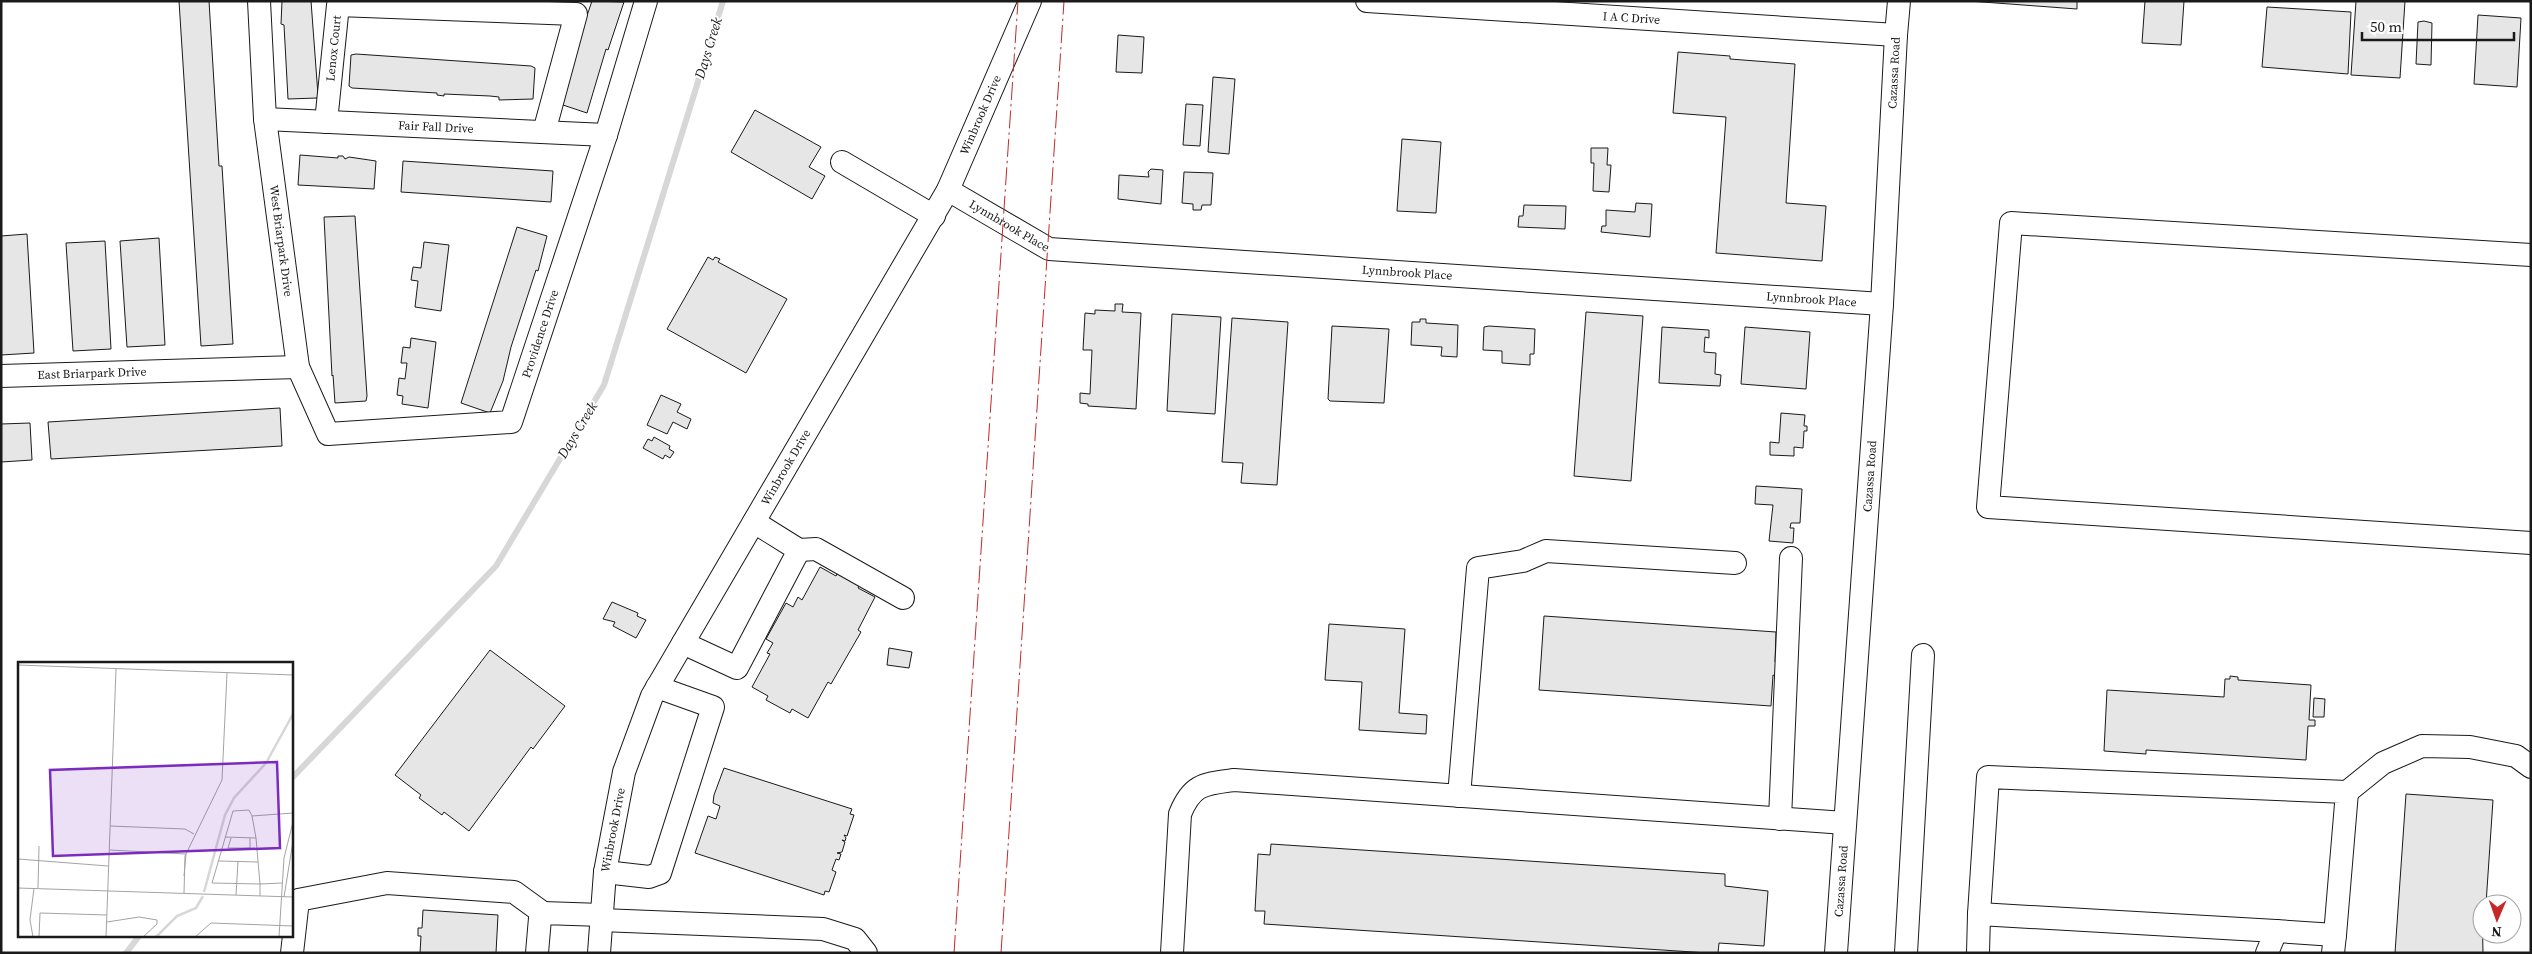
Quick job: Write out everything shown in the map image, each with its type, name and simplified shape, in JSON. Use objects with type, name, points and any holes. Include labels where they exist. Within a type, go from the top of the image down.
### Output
[{"type":"street","name":"West Briarpark Drive","points":[[259,1],[265,119],[298,368]]},
{"type":"street","name":"Providence Drive","points":[[298,368],[328,434],[511,422],[606,135],[646,1]]},
{"type":"street","name":"Winbrook Drive","points":[[599,953],[605,872],[624,772],[657,687],[934,216],[948,190],[1030,1]]},
{"type":"street","name":"I A C Drive","points":[[1367,1],[1896,36]]},
{"type":"street","name":"Cazassa Road","points":[[1836,953],[1882,304],[1896,36],[1895,2]]},
{"type":"street","name":"Lenox Court","points":[[326,122],[338,5],[576,14],[544,132]]},
{"type":"street","name":"Fair Fall Drive","points":[[265,119],[606,135]]},
{"type":"street","points":[[842,162],[934,216]]},
{"type":"street","name":"Lynnbrook Place","points":[[948,190],[1049,248],[1882,304]]},
{"type":"street","points":[[2531,255],[2011,223],[1988,507],[2531,543]]},
{"type":"street","name":"East Briarpark Drive","points":[[1,376],[298,368]]},
{"type":"street","points":[[754,522],[799,550],[816,549],[903,598]]},
{"type":"street","points":[[683,643],[737,668],[799,550]]},
{"type":"street","points":[[1458,796],[1478,568],[1523,561],[1546,551],[1735,563]]},
{"type":"street","points":[[1780,819],[1791,558]]},
{"type":"street","points":[[1906,953],[1923,655]]},
{"type":"street","points":[[605,872],[649,877],[660,873],[713,706],[657,687]]},
{"type":"street","points":[[1978,953],[1988,777],[2347,792],[2383,763],[2422,746],[2470,747],[2516,756],[2531,767]]},
{"type":"street","points":[[1172,953],[1180,814],[1186,799],[1202,784],[1234,780],[1845,822]]},
{"type":"street","points":[[1979,914],[2276,931],[2334,944],[2347,792]]},
{"type":"street","points":[[292,953],[298,900],[387,883],[514,892],[543,913],[602,918],[823,929],[855,939],[866,953]]},
{"type":"street","points":[[537,953],[540,918],[543,913]]},
{"type":"street","points":[[2267,953],[2276,931]]},
{"type":"building","points":[[179,1],[209,1],[219,166],[222,166],[233,344],[201,346]]},
{"type":"building","points":[[282,1],[311,1],[317,98],[288,99],[284,25],[281,24]]},
{"type":"building","points":[[592,1],[624,2],[608,50],[606,49],[587,113],[557,103]]},
{"type":"building","points":[[1969,1],[2077,1],[2077,9]]},
{"type":"building","points":[[2145,1],[2184,1],[2181,45],[2142,43]]},
{"type":"building","points":[[2356,1],[2405,1],[2400,78],[2351,75]]},
{"type":"building","points":[[2267,7],[2351,12],[2348,74],[2262,67]]},
{"type":"building","points":[[2478,15],[2521,18],[2517,87],[2474,84]]},
{"type":"building","points":[[2418,22],[2432,23],[2431,65],[2416,64]]},
{"type":"building","points":[[1118,35],[1144,37],[1142,73],[1116,72]]},
{"type":"building","points":[[1678,52],[1730,56],[1730,59],[1795,64],[1786,203],[1826,206],[1822,261],[1716,253],[1726,117],[1673,113]]},
{"type":"building","points":[[351,55],[531,66],[535,68],[533,99],[499,100],[499,97],[490,96],[444,94],[444,96],[437,95],[437,93],[352,88],[349,86]]},
{"type":"building","points":[[1213,77],[1235,79],[1229,154],[1208,152]]},
{"type":"building","points":[[1186,104],[1203,105],[1200,146],[1183,145]]},
{"type":"building","points":[[755,110],[821,147],[809,167],[825,176],[812,199],[731,152]]},
{"type":"building","points":[[1402,139],[1441,142],[1436,213],[1397,211]]},
{"type":"building","points":[[1591,148],[1608,148],[1607,165],[1611,165],[1609,192],[1593,191],[1594,163],[1591,163]]},
{"type":"building","points":[[300,155],[338,158],[338,156],[343,156],[345,159],[349,157],[376,161],[374,189],[298,185]]},
{"type":"building","points":[[403,161],[553,171],[551,202],[401,192]]},
{"type":"building","points":[[1151,169],[1163,170],[1161,204],[1118,199],[1119,175],[1149,177],[1148,172]]},
{"type":"building","points":[[1184,172],[1213,173],[1211,205],[1202,205],[1201,210],[1193,210],[1193,204],[1182,203]]},
{"type":"building","points":[[1636,203],[1652,204],[1650,237],[1601,232],[1602,226],[1606,226],[1606,210],[1635,212]]},
{"type":"building","points":[[1524,205],[1566,206],[1565,229],[1518,227],[1519,216],[1523,216]]},
{"type":"building","points":[[355,216],[367,396],[366,401],[335,403],[324,217]]},
{"type":"building","points":[[517,227],[547,236],[538,271],[536,270],[511,347],[503,381],[490,413],[461,403]]},
{"type":"building","points":[[27,234],[34,353],[1,355],[1,236]]},
{"type":"building","points":[[159,238],[165,345],[127,347],[120,241]]},
{"type":"building","points":[[105,241],[111,349],[73,351],[66,243]]},
{"type":"building","points":[[424,242],[449,245],[441,311],[415,307],[418,281],[411,280],[413,267],[421,268]]},
{"type":"building","points":[[708,257],[713,260],[715,257],[720,259],[718,262],[787,299],[746,373],[667,329]]},
{"type":"building","points":[[1115,304],[1123,304],[1122,312],[1141,313],[1136,409],[1088,406],[1088,404],[1080,403],[1080,393],[1090,394],[1092,350],[1083,350],[1085,313],[1095,314],[1095,310],[1115,311]]},
{"type":"building","points":[[1586,312],[1643,316],[1631,481],[1574,476]]},
{"type":"building","points":[[1172,314],[1221,317],[1215,414],[1167,411]]},
{"type":"building","points":[[1232,318],[1288,322],[1277,485],[1241,483],[1243,463],[1222,462]]},
{"type":"building","points":[[1420,319],[1426,319],[1426,323],[1458,325],[1457,357],[1441,356],[1442,347],[1411,345],[1412,322],[1420,322]]},
{"type":"building","points":[[1332,326],[1389,329],[1384,403],[1330,401],[1328,399]]},
{"type":"building","points":[[1484,327],[1535,329],[1534,354],[1530,354],[1530,365],[1502,363],[1502,351],[1483,350]]},
{"type":"building","points":[[1662,327],[1709,330],[1709,338],[1705,337],[1704,352],[1716,353],[1715,374],[1721,375],[1720,386],[1659,383]]},
{"type":"building","points":[[1745,327],[1810,332],[1806,389],[1741,384]]},
{"type":"building","points":[[411,338],[436,342],[428,408],[402,404],[403,396],[397,395],[399,378],[405,379],[407,363],[401,363],[403,347],[410,348]]},
{"type":"building","points":[[661,395],[681,404],[677,412],[691,419],[687,429],[673,422],[667,434],[647,425]]},
{"type":"building","points":[[280,408],[282,446],[51,459],[48,422]]},
{"type":"building","points":[[1781,413],[1805,415],[1804,426],[1807,426],[1807,431],[1804,431],[1803,448],[1794,447],[1794,456],[1770,455],[1770,442],[1779,443]]},
{"type":"building","points":[[30,423],[32,460],[1,462],[1,424]]},
{"type":"building","points":[[654,437],[670,446],[669,449],[674,452],[670,458],[665,455],[663,459],[643,448],[648,439],[652,441]]},
{"type":"building","points":[[1756,486],[1802,489],[1800,523],[1791,523],[1790,528],[1794,528],[1793,543],[1769,541],[1773,505],[1755,504]]},
{"type":"building","points":[[820,567],[836,576],[838,572],[860,584],[858,588],[875,597],[858,630],[861,632],[831,684],[828,682],[808,718],[792,709],[790,713],[766,700],[768,696],[752,687],[770,654],[767,653],[773,643],[766,639],[786,603],[793,607],[798,597],[802,600]]},
{"type":"building","points":[[612,602],[638,613],[637,616],[646,620],[636,638],[613,626],[615,622],[603,619]]},
{"type":"building","points":[[1544,616],[1776,632],[1775,662],[1777,663],[1776,676],[1773,675],[1771,706],[1539,690]]},
{"type":"building","points":[[1329,624],[1405,629],[1399,713],[1427,715],[1426,734],[1359,730],[1362,682],[1325,680]]},
{"type":"building","points":[[889,648],[912,652],[909,668],[887,665]]},
{"type":"building","points":[[490,650],[565,706],[533,749],[531,747],[469,831],[444,812],[442,815],[419,798],[421,795],[395,775]]},
{"type":"building","points":[[2230,676],[2238,677],[2238,680],[2311,685],[2309,720],[2315,720],[2315,726],[2308,726],[2306,760],[2146,750],[2146,754],[2104,751],[2107,690],[2224,697],[2225,679],[2230,679]]},
{"type":"building","points":[[2314,698],[2325,699],[2324,717],[2313,717]]},
{"type":"building","points":[[724,768],[852,809],[850,814],[854,815],[847,836],[844,835],[845,841],[842,840],[845,842],[842,852],[837,853],[841,854],[839,860],[836,859],[832,870],[836,872],[829,892],[825,891],[824,895],[695,853],[708,816],[716,819],[720,806],[713,803],[714,795]]},
{"type":"building","points":[[2406,794],[2493,800],[2487,894],[2472,894],[2472,944],[2483,944],[2483,953],[2395,953]]},
{"type":"building","points":[[1271,844],[1725,874],[1725,886],[1768,891],[1764,946],[1719,943],[1718,953],[1708,953],[1264,924],[1265,911],[1255,911],[1258,854],[1270,855]]},
{"type":"building","points":[[423,910],[498,915],[496,953],[420,953],[421,936],[418,936],[418,928],[422,928]]},
{"type":"waterway","name":"Days Creek","points":[[292,778],[496,566],[604,385],[723,1]]},
{"type":"waterway","name":"Days Creek","points":[[126,953],[139,936]]},
{"type":"power","points":[[954,953],[1018,1]]},
{"type":"power","points":[[1001,953],[1064,1]]}]
